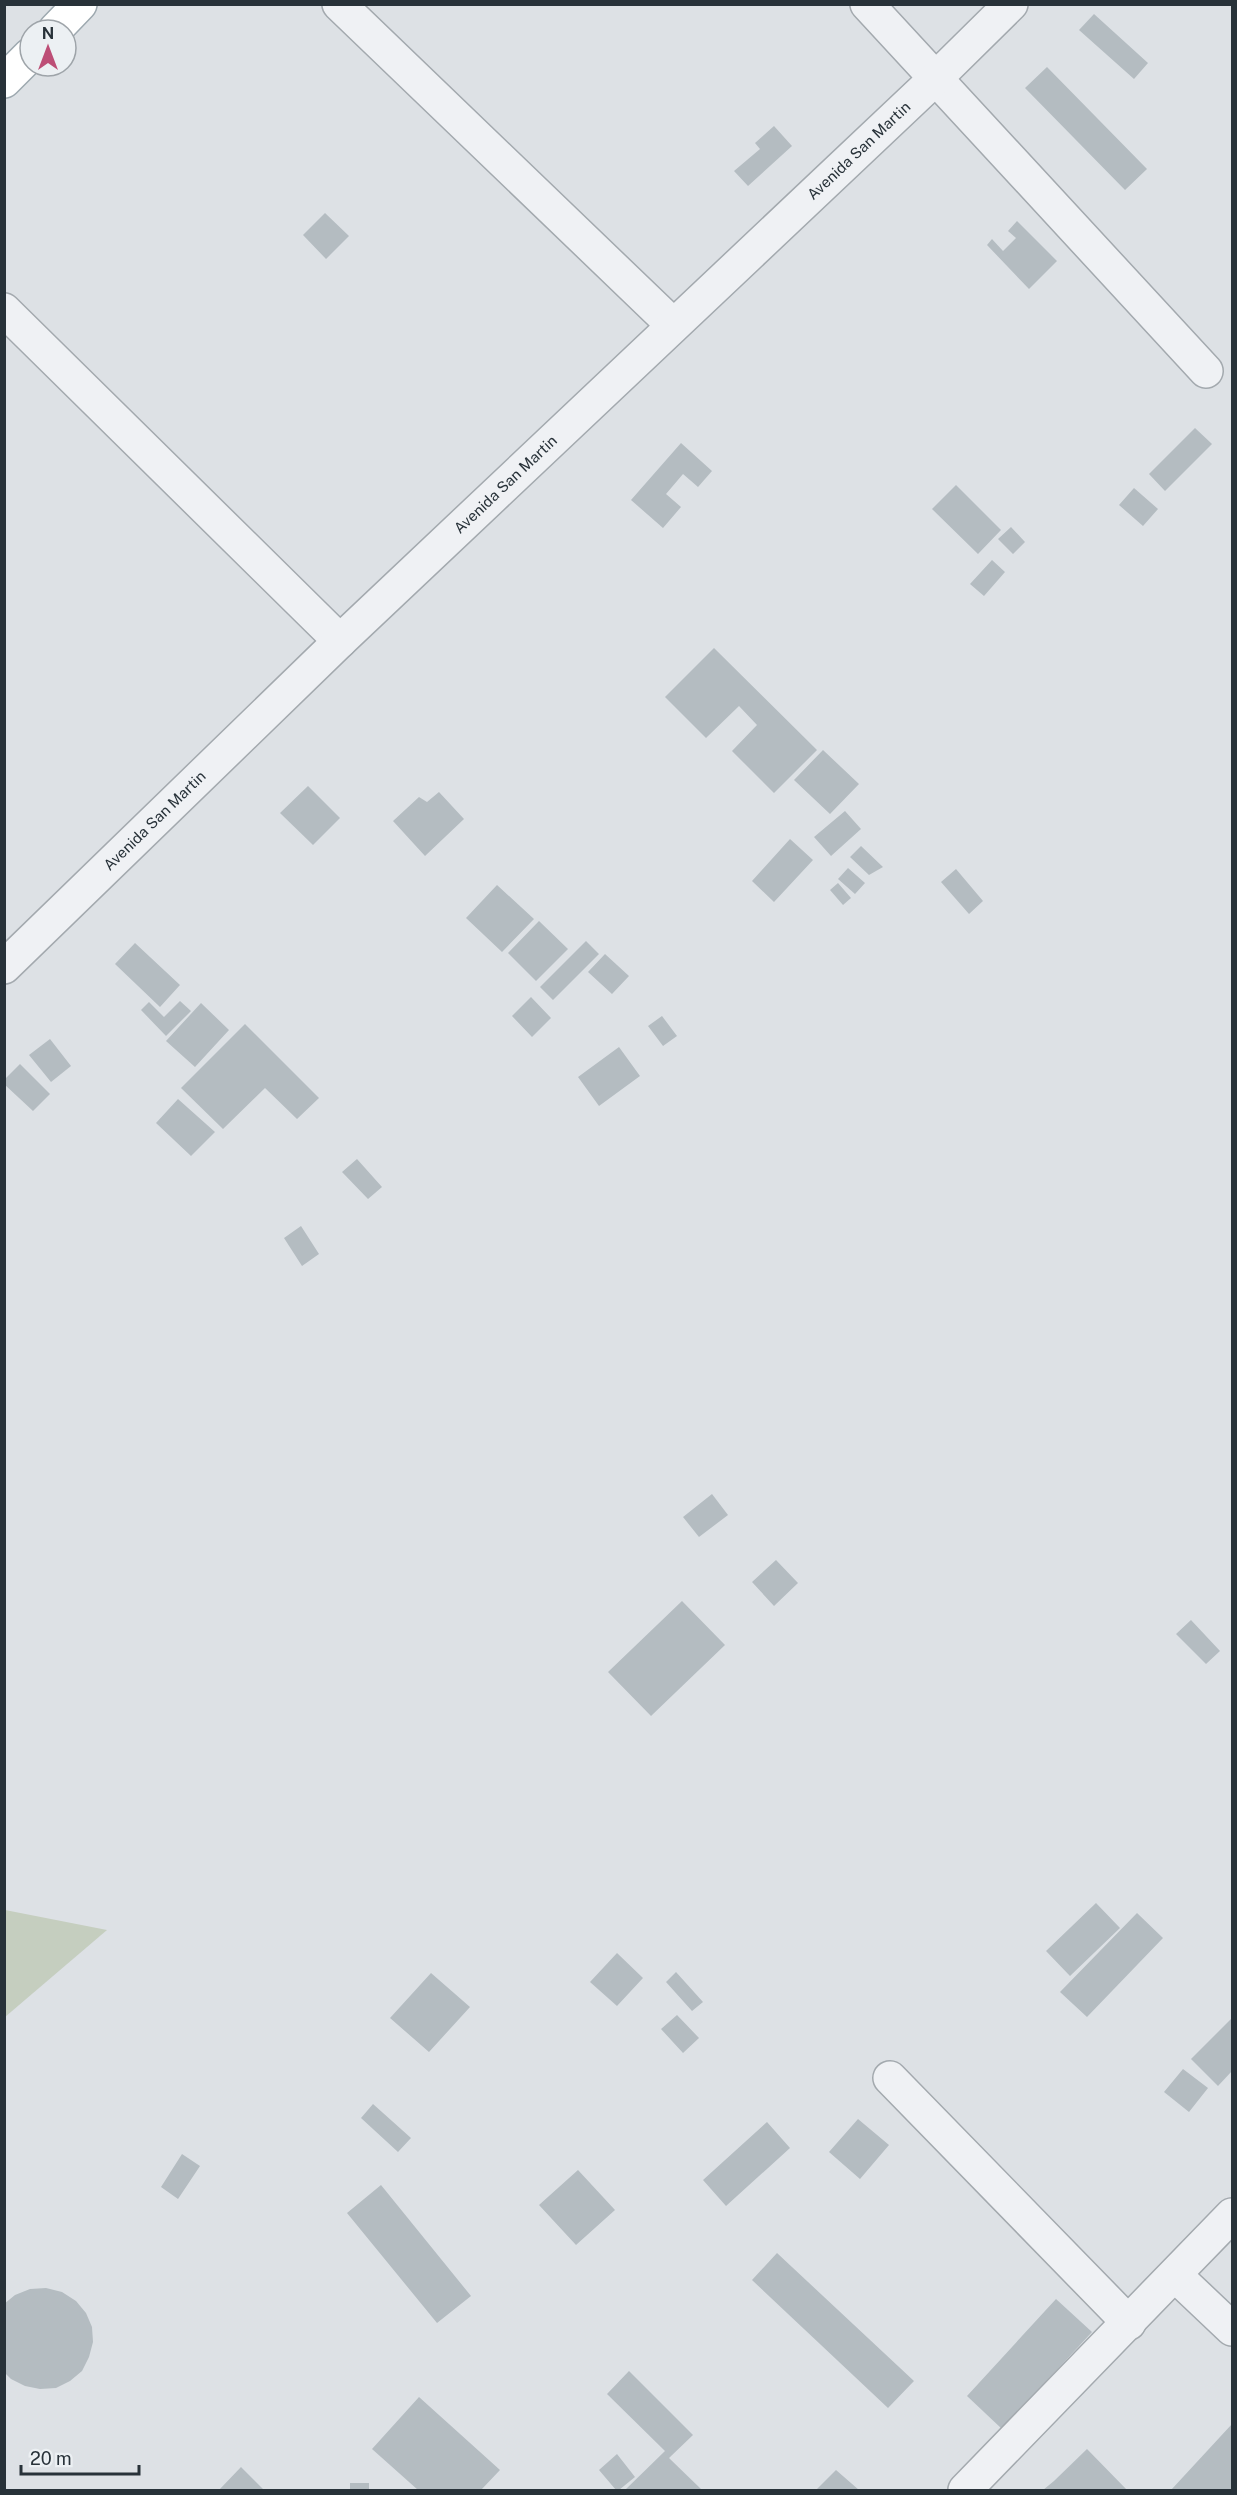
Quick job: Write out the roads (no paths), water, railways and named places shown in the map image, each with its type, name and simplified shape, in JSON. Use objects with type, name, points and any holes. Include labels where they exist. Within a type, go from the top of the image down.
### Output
[{"type":"main road","points":[[67,18],[80,4]]},
{"type":"main road","points":[[4,81],[18,67]]},
{"type":"street","points":[[339,4],[673,325]]},
{"type":"street","points":[[867,4],[1206,371]]},
{"type":"street","name":"Avenida San Martin","points":[[4,968],[340,641],[936,78],[1011,4]]},
{"type":"street","points":[[4,310],[340,641]]},
{"type":"street","points":[[890,2078],[1129,2323]]},
{"type":"street","points":[[965,2490],[1233,2215]]},
{"type":"street","points":[[1175,2275],[1233,2329]]}]
